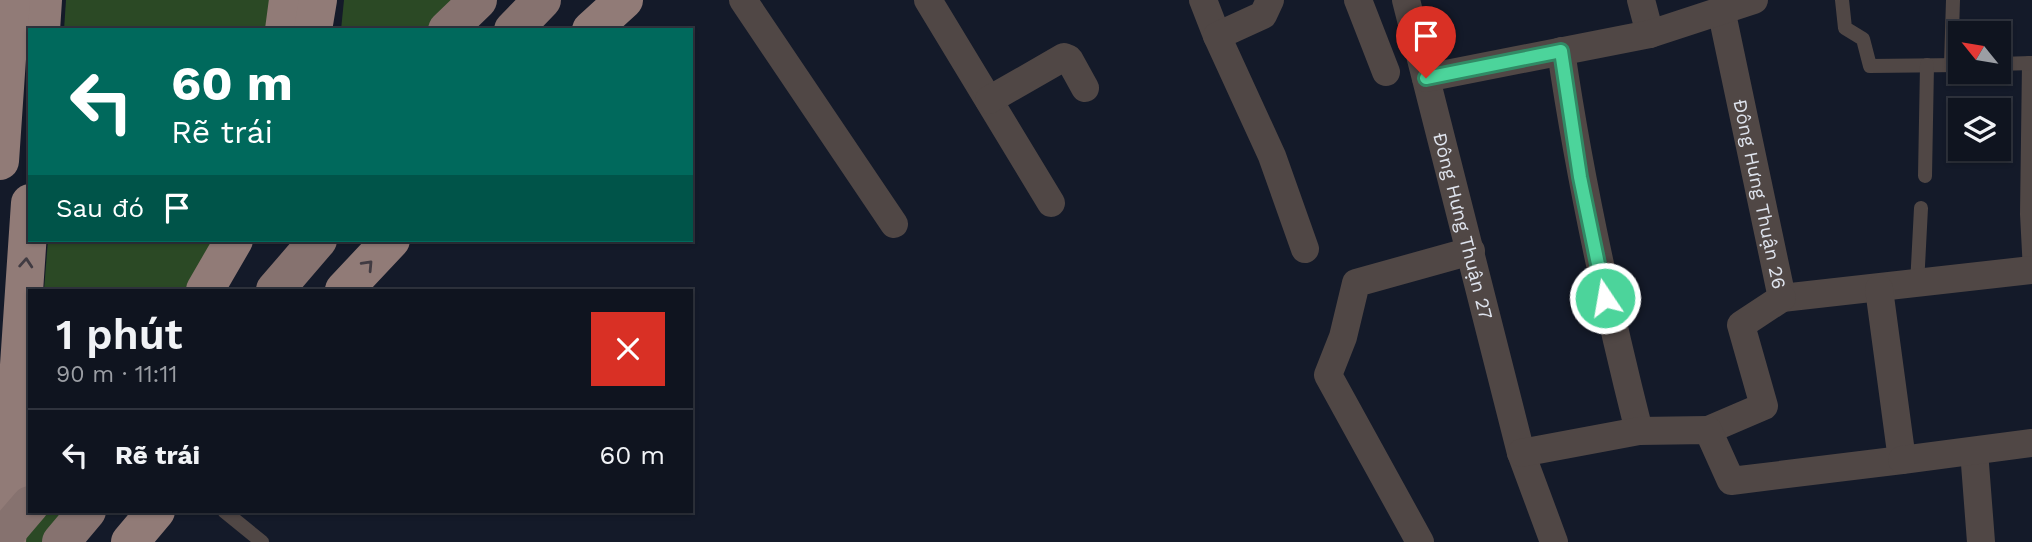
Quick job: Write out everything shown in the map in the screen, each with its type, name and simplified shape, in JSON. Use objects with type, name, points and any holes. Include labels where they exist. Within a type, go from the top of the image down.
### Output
[{"type":"highway","points":[[0,160],[11,0]]},
{"type":"highway","points":[[41,28],[43,0]]},
{"type":"highway","points":[[284,28],[288,0]]},
{"type":"highway","points":[[313,28],[317,0]]},
{"type":"highway","points":[[593,28],[624,0]]},
{"type":"highway","points":[[7,542],[28,232]]},
{"type":"highway","points":[[206,289],[233,242]]},
{"type":"highway","points":[[345,289],[389,242]]},
{"type":"highway","points":[[130,542],[154,513]]},
{"type":"main road","points":[[449,28],[478,0]]},
{"type":"main road","points":[[515,28],[542,0]]},
{"type":"main road","points":[[213,289],[254,242]]},
{"type":"main road","points":[[276,289],[316,242]]},
{"type":"main road","points":[[0,540],[28,507]]},
{"type":"main road","points":[[61,542],[85,513]]},
{"type":"street","points":[[743,0],[894,224]]},
{"type":"street","points":[[928,0],[1051,203]]},
{"type":"street","points":[[1203,0],[1272,156],[1305,249]]},
{"type":"street","points":[[1217,36],[1263,15],[1270,0]]},
{"type":"street","points":[[1358,0],[1386,72]]},
{"type":"street","name":"Đông Hưng Thuận 27","points":[[1406,0],[1521,453],[1554,542]]},
{"type":"street","points":[[1641,0],[1650,34]]},
{"type":"street","points":[[1426,78],[1650,34],[1754,0]]},
{"type":"street","name":"Đông Hưng Thuận 26","points":[[1721,9],[1782,298],[1917,285],[2031,270]]},
{"type":"street","points":[[1561,51],[1580,177],[1605,298],[1639,431]]},
{"type":"street","points":[[989,100],[1065,57],[1069,59],[1085,88]]},
{"type":"street","points":[[1420,542],[1328,375],[1343,337],[1356,283],[1471,251]]},
{"type":"street","points":[[1879,289],[1902,460]]},
{"type":"street","points":[[1521,453],[1639,431],[1708,430],[1764,406],[1741,326],[1782,298]]},
{"type":"street","points":[[1708,430],[1731,481],[2032,443]]},
{"type":"street","points":[[1974,450],[1981,542]]},
{"type":"lane","points":[[1842,0],[1845,28],[1863,39],[1870,66],[1948,65]]},
{"type":"lane","points":[[1953,0],[1954,21]]},
{"type":"lane","points":[[2011,64],[2030,64],[2027,214],[2031,270]]},
{"type":"lane","points":[[1925,176],[1927,65]]},
{"type":"lane","points":[[1917,285],[1921,208]]},
{"type":"lane","points":[[226,513],[262,542]]},
{"type":"green space","points":[[66,0],[271,0],[266,28],[64,28]]},
{"type":"green space","points":[[344,0],[460,0],[431,28],[341,28]]},
{"type":"green space","points":[[48,242],[216,242],[194,289],[44,289]]},
{"type":"green space","points":[[30,513],[96,513],[83,542],[25,542]]},
{"type":"route","points":[[1426,78],[1561,51],[1580,177],[1605,298]]}]
